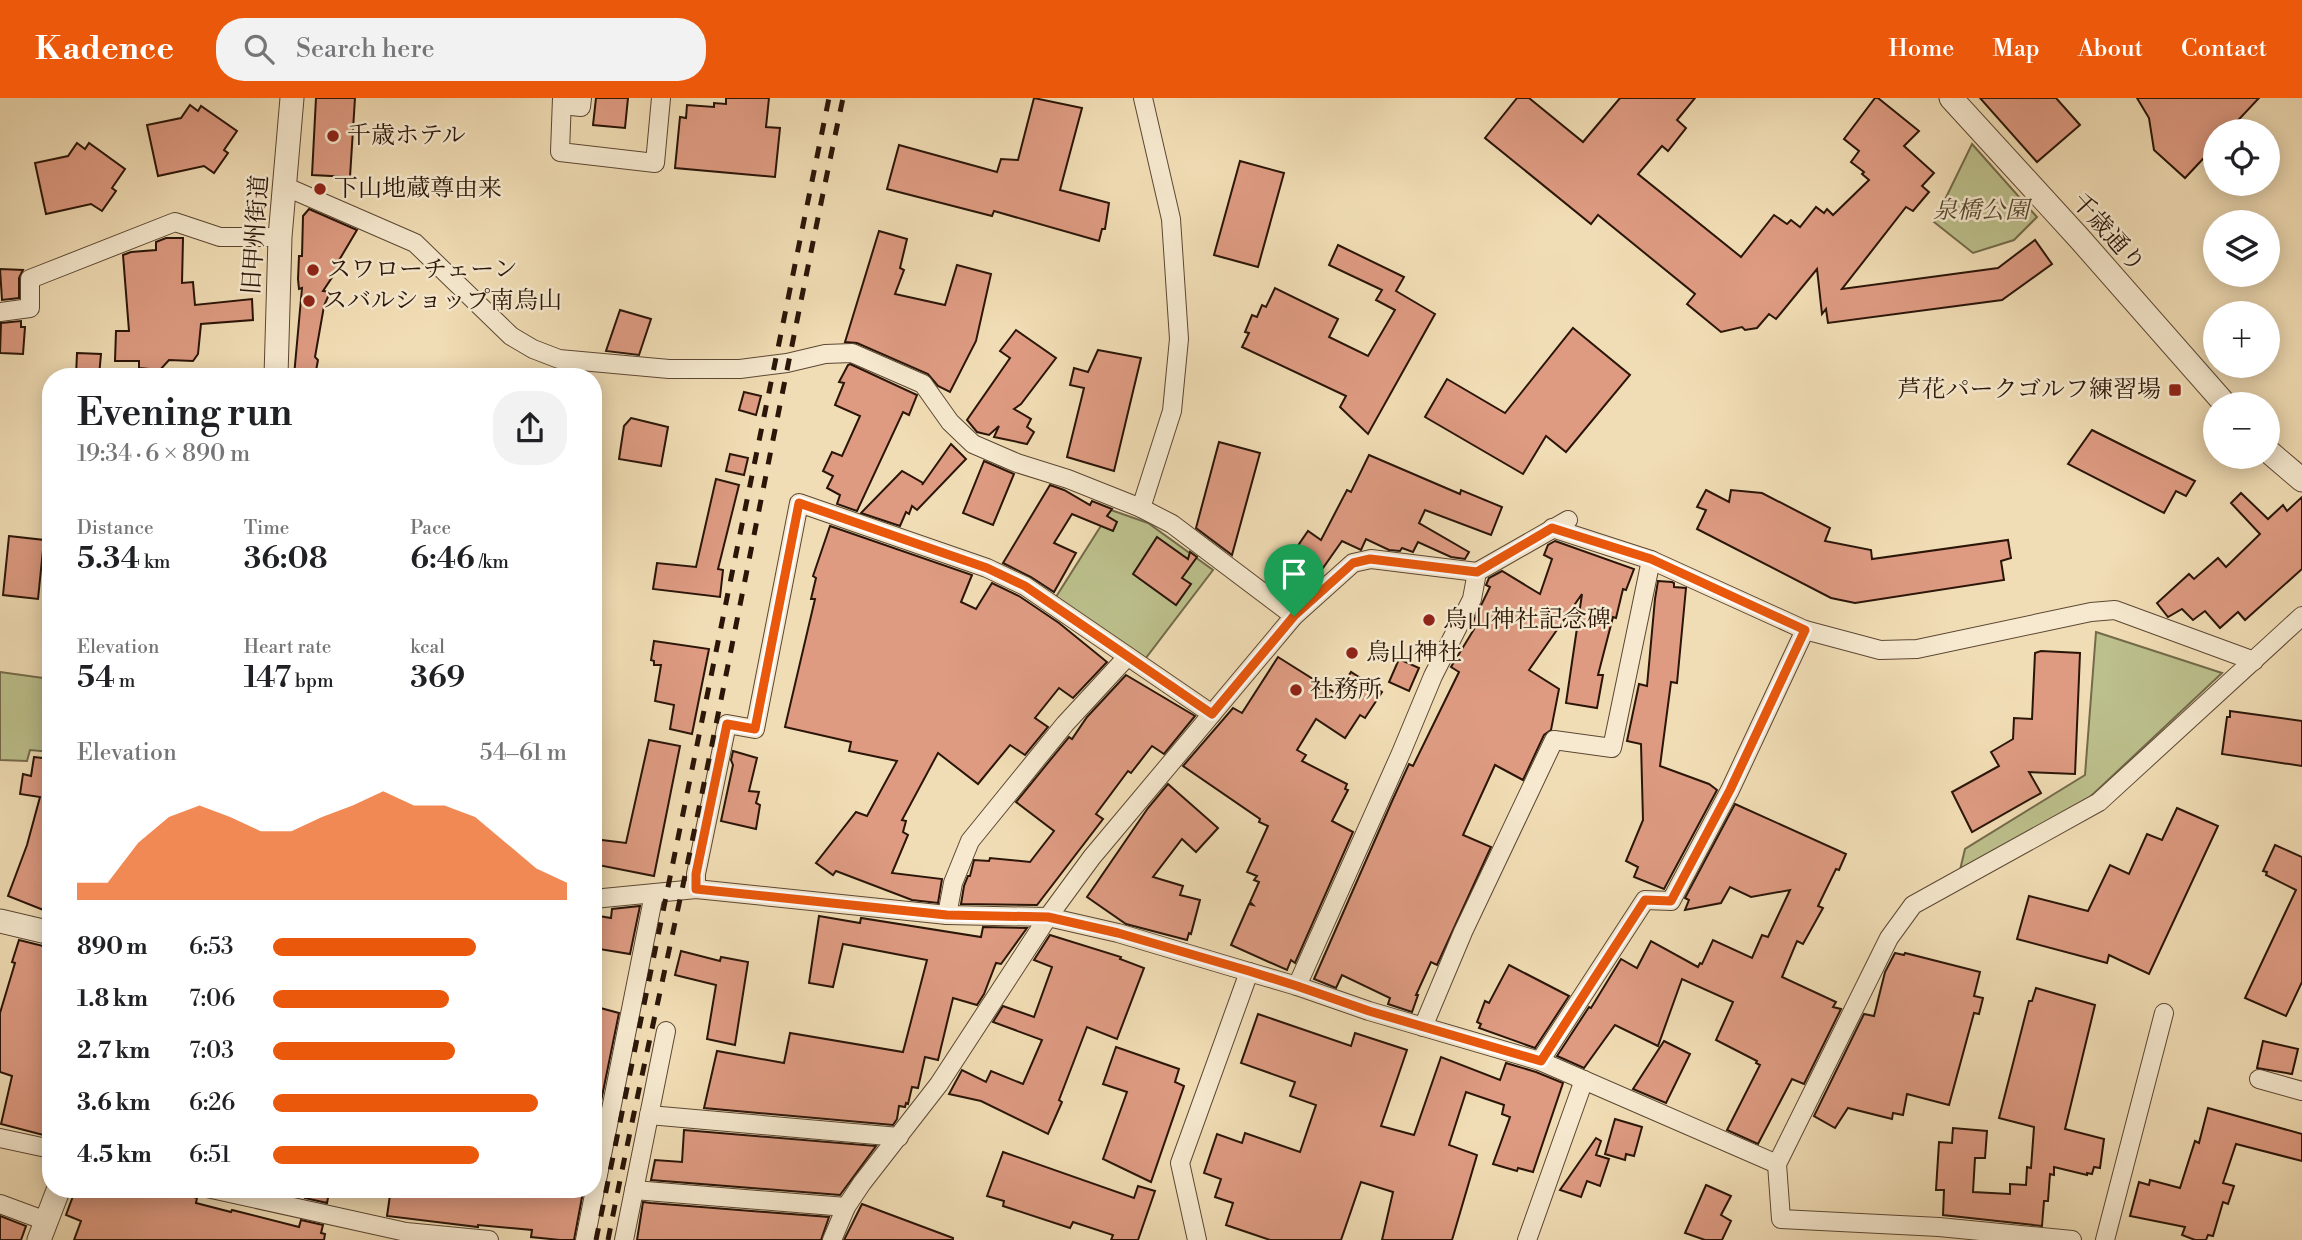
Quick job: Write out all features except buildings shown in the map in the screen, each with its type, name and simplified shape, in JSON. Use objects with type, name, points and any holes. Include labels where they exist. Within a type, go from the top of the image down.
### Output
[{"type":"street","name":"旧甲州街道","points":[[276,368],[280,237],[292,98]]},
{"type":"street","points":[[582,98],[581,107],[562,101],[559,152],[655,163],[661,98]]},
{"type":"street","points":[[1141,508],[1172,411],[1179,338],[1171,219],[1143,98]]},
{"type":"street","name":"千歳通り","points":[[1951,98],[2214,392]]},
{"type":"street","points":[[284,186],[415,243],[511,336],[533,349],[559,359],[680,369],[740,369],[852,353],[923,384],[950,422],[973,444],[1017,464],[1068,479],[1141,508],[1172,524],[1294,616]]},
{"type":"street","points":[[0,312],[30,308],[30,279],[175,222],[220,237],[280,237]]},
{"type":"street","points":[[2280,461],[2302,480]]},
{"type":"street","points":[[696,889],[696,874],[727,724],[755,729],[799,503],[987,568],[1025,586],[1212,714]]},
{"type":"street","points":[[832,1240],[846,1208],[939,1084],[1048,917],[1123,820],[1294,616],[1353,563],[1370,559],[1477,572],[1560,524],[1651,559],[1805,630],[1880,650],[1917,649],[2091,612],[2116,610],[2254,660]]},
{"type":"street","points":[[1423,1027],[1463,932],[1554,740],[1612,748],[1651,559]]},
{"type":"street","points":[[1297,986],[1433,676],[1472,599],[1477,572]]},
{"type":"street","points":[[2072,1240],[1939,1233],[1781,1219],[1777,1164],[1889,938],[1913,905],[2099,802],[2302,615]]},
{"type":"street","points":[[1541,1061],[1645,900],[1671,901],[1730,790],[1805,630]]},
{"type":"street","points":[[947,915],[953,883],[970,841],[1065,724],[1127,657]]},
{"type":"street","points":[[602,898],[696,889],[947,915],[1048,917],[1118,933],[1249,971],[1369,1011],[1541,1061],[1777,1164]]},
{"type":"street","points":[[602,1155],[654,894]]},
{"type":"street","points":[[0,921],[42,931]]},
{"type":"street","points":[[1197,1240],[1180,1163],[1249,971]]},
{"type":"street","points":[[2105,1240],[2164,1013]]},
{"type":"street","points":[[624,1240],[666,1031]]},
{"type":"street","points":[[2259,1079],[2302,1091]]},
{"type":"street","points":[[1527,1240],[1584,1080]]},
{"type":"street","points":[[649,1115],[899,1137]]},
{"type":"street","points":[[0,1138],[42,1147]]},
{"type":"street","points":[[634,1190],[846,1208]]},
{"type":"street","points":[[0,1204],[42,1231],[55,1198]]},
{"type":"street","points":[[252,1198],[406,1232],[489,1240]]},
{"type":"street","points":[[585,1240],[593,1198]]},
{"type":"green space","name":"泉橋公園","points":[[1972,144],[2037,217],[2014,240],[1973,253],[1934,222]]},
{"type":"green space","points":[[1111,510],[1148,523],[1213,570],[1142,663],[1054,600]]},
{"type":"green space","points":[[2096,632],[2222,673],[2090,797],[1960,870],[1965,849],[2085,775]]},
{"type":"green space","points":[[0,672],[42,678],[42,751],[30,750],[27,761],[0,760]]},
{"type":"railway","points":[[596,1240],[829,98]]},
{"type":"railway","points":[[608,1240],[843,98]]},
{"type":"place","name":"千歳ホテル","points":[[333,136]]},
{"type":"place","name":"下山地蔵尊由来","points":[[320,189]]},
{"type":"place","name":"スワローチェーン","points":[[313,270]]},
{"type":"place","name":"スバルショップ南烏山","points":[[309,301]]},
{"type":"place","name":"芦花パークゴルフ練習場","points":[[2175,390]]},
{"type":"place","name":"烏山神社記念碑","points":[[1429,620]]},
{"type":"place","name":"烏山神社","points":[[1352,653]]},
{"type":"place","name":"社務所","points":[[1296,690]]},
{"type":"route","points":[[799,503],[987,568],[1025,586],[1212,714],[1294,616],[1353,563],[1370,559],[1477,572],[1552,528],[1651,559],[1805,630],[1730,790],[1671,901],[1645,900],[1541,1061],[1369,1011],[1249,971],[1118,933],[1048,917],[947,915],[696,889],[696,874],[727,724],[755,729],[799,503]]}]
